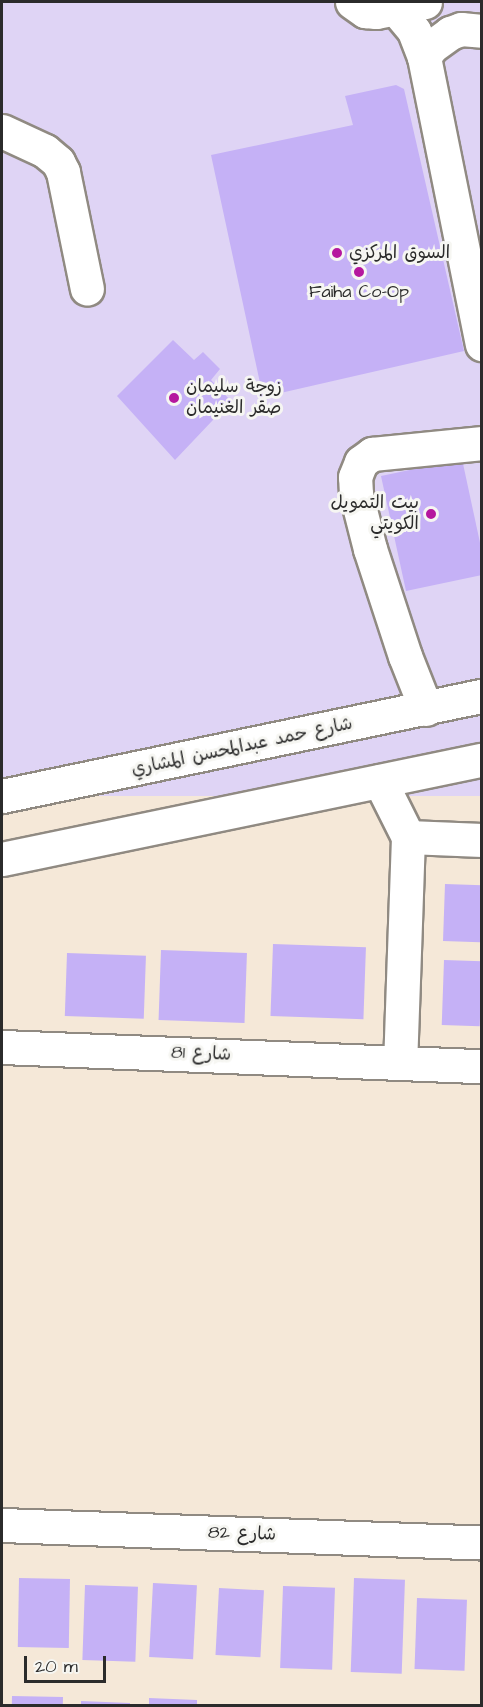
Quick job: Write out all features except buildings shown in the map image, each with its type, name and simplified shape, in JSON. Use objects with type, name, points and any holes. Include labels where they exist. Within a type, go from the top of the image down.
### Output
[{"type":"street","points":[[352,2],[365,11],[410,5],[414,31],[424,57],[480,325]]},
{"type":"street","points":[[424,57],[431,47],[450,33],[461,29],[482,31]]},
{"type":"street","points":[[2,131],[45,151],[58,162],[63,172],[87,289]]},
{"type":"street","points":[[426,709],[383,592],[356,494],[355,477],[361,462],[372,454],[482,443]]},
{"type":"street","name":"شارع حمد عبدالمحسن المشاري","points":[[2,796],[482,696]]},
{"type":"street","points":[[2,859],[482,760]]},
{"type":"street","points":[[380,781],[408,837],[400,1062]]},
{"type":"street","points":[[408,837],[482,840]]},
{"type":"street","name":"شارع 81","points":[[2,1047],[482,1066]]},
{"type":"street","name":"شارع 82","points":[[2,1525],[482,1543]]},
{"type":"shaded area","points":[[2,2],[481,2],[481,796],[2,796]]},
{"type":"place","name":"السوق المركزي","points":[[337,253]]},
{"type":"place","name":"Faiha Co-Op","points":[[359,272]]},
{"type":"place","name":"زوجة سليمان صقر الغنيمان","points":[[174,398]]},
{"type":"place","name":"بيت التمويل الكويتي","points":[[431,514]]}]
